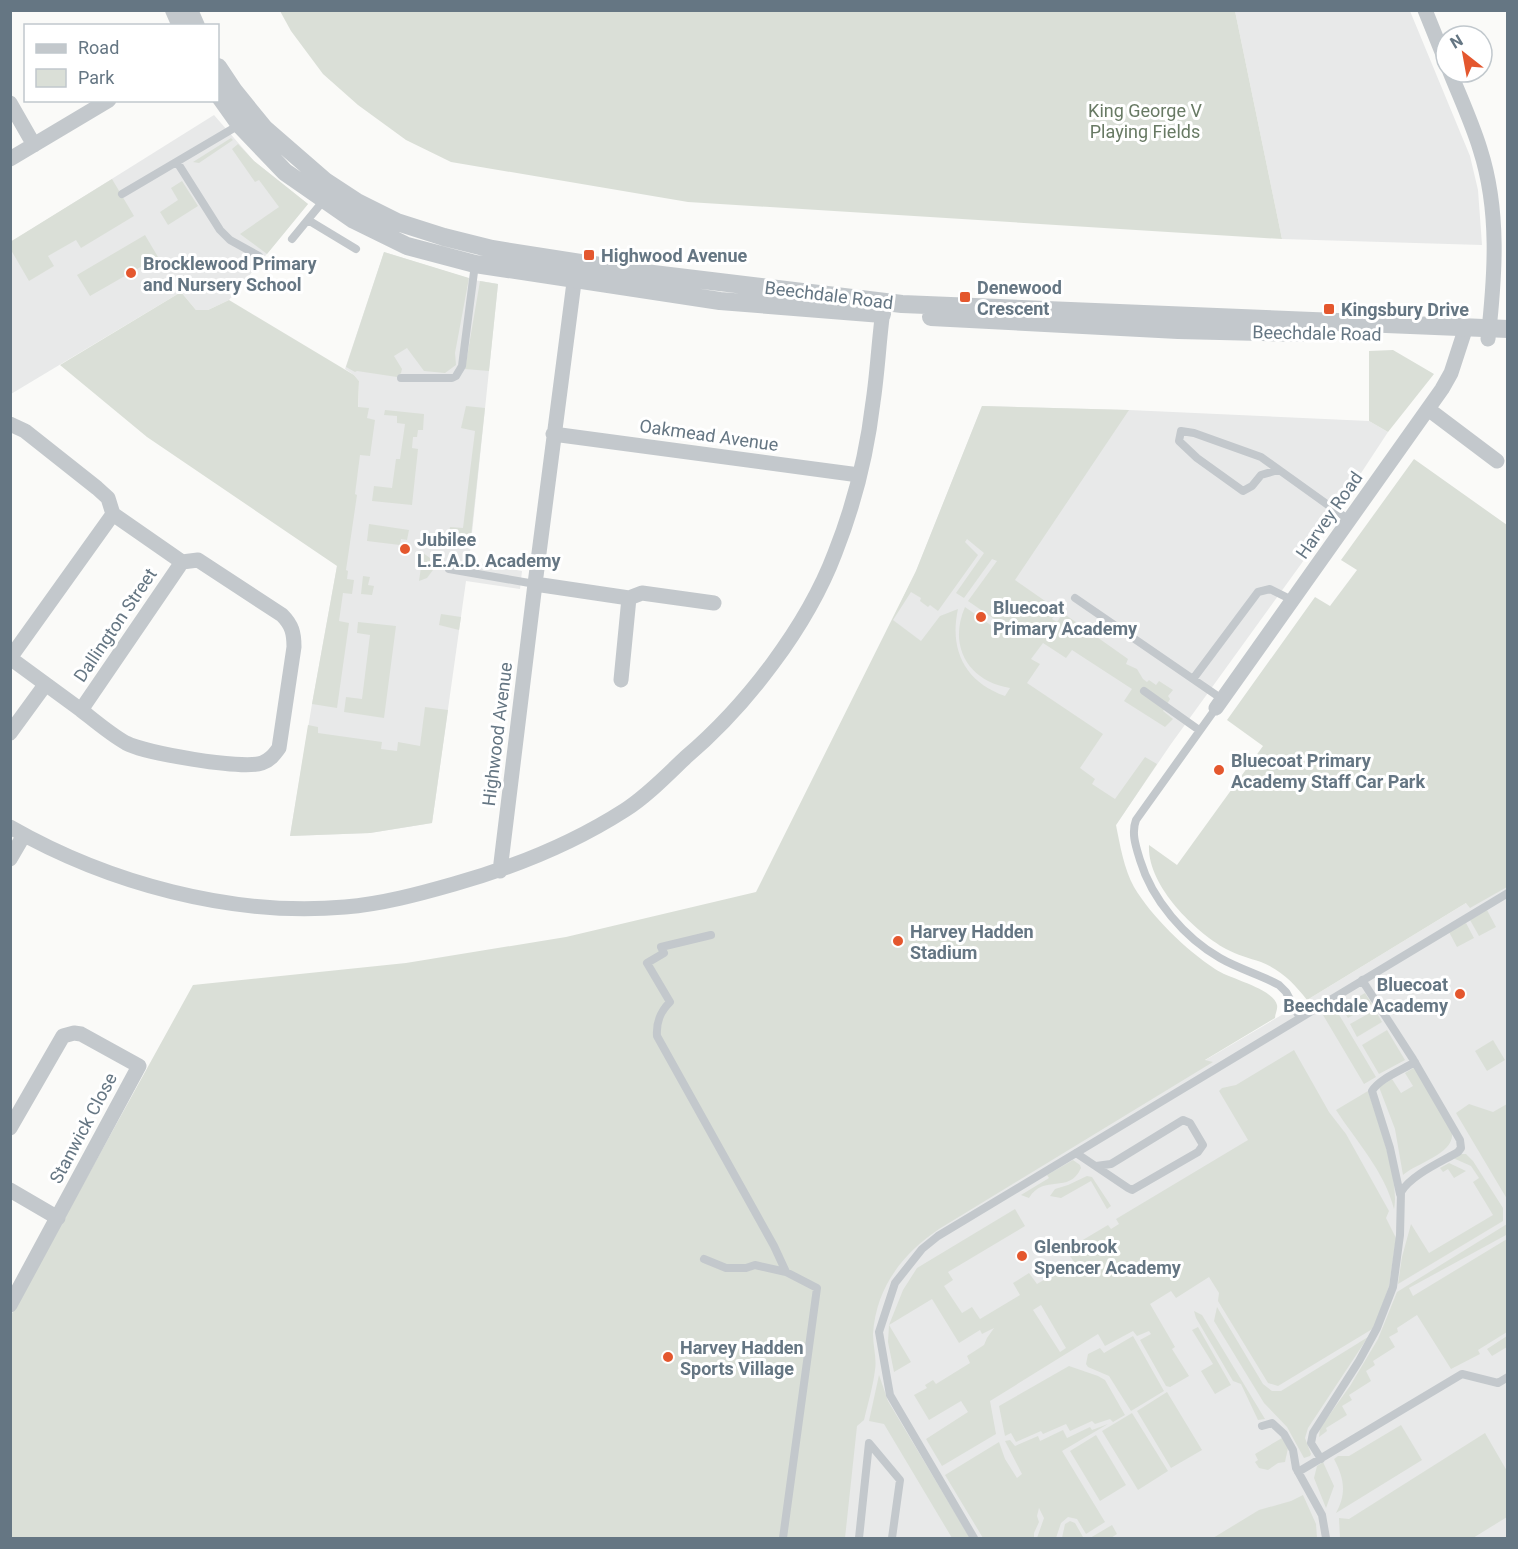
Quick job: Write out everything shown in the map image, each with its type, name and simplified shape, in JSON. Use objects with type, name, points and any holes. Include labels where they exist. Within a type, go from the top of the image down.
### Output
[{"type":"street","points":[[174,10],[180,24]]},
{"type":"street","points":[[189,10],[195,24]]},
{"type":"street","points":[[1425,10],[1434,32]]},
{"type":"street","name":"Beechdale Road","points":[[219,68],[264,128],[325,181],[357,202],[397,222],[444,237],[575,271],[720,301],[883,308],[1178,330],[1495,332],[1508,340]]},
{"type":"street","points":[[1455,84],[1480,148],[1490,187],[1495,230],[1495,332]]},
{"type":"street","name":"Beechdale Road","points":[[219,95],[240,125],[285,172],[354,220],[407,246],[476,264],[575,271]]},
{"type":"street","points":[[10,159],[106,102]]},
{"type":"street","points":[[10,103],[34,145]]},
{"type":"street","name":"Highwood Avenue","points":[[500,872],[575,271]]},
{"type":"street","points":[[10,859],[17,831],[100,869],[176,893],[221,902],[264,907],[345,907],[429,891],[500,872],[565,844],[627,808],[709,738],[740,705],[790,637],[815,596],[835,553],[860,475],[873,403],[883,308]]},
{"type":"street","name":"Harvey Road","points":[[1219,704],[1428,409],[1451,373],[1464,332]]},
{"type":"street","points":[[1428,409],[1497,461]]},
{"type":"street","points":[[10,424],[25,431],[97,488],[108,498],[113,514]]},
{"type":"street","name":"Oakmead Avenue","points":[[554,434],[860,475]]},
{"type":"street","name":"Dallington Street","points":[[113,514],[182,562],[81,710],[10,658],[113,514]]},
{"type":"street","points":[[81,710],[124,742],[151,752],[240,765],[263,763],[273,757],[279,748],[294,647],[294,633],[290,623],[282,615],[198,560],[182,562]]},
{"type":"street","points":[[535,584],[629,598],[642,593],[714,603]]},
{"type":"street","points":[[621,680],[629,598]]},
{"type":"street","name":"Dallington Street","points":[[10,733],[45,685]]},
{"type":"street","name":"Stanwick Close","points":[[10,1128],[63,1036],[81,1034],[138,1066],[10,1305]]},
{"type":"street","points":[[10,1190],[58,1218]]},
{"type":"lane","points":[[122,194],[240,125]]},
{"type":"lane","points":[[177,162],[220,231],[230,240],[259,256]]},
{"type":"lane","points":[[292,239],[324,200]]},
{"type":"lane","points":[[308,220],[356,249]]},
{"type":"lane","points":[[401,378],[452,378],[456,376],[462,366],[476,264]]},
{"type":"lane","points":[[1278,470],[1261,475],[1252,486],[1244,491],[1197,458],[1179,441],[1182,431],[1194,433],[1261,458],[1349,520]]},
{"type":"lane","points":[[449,569],[535,584]]},
{"type":"lane","points":[[1192,679],[1258,592],[1270,590],[1292,600]]},
{"type":"lane","points":[[1075,598],[1192,679],[1219,704],[1136,820],[1133,829],[1142,866],[1161,904],[1182,928],[1219,958],[1279,985],[1286,992],[1300,1018]]},
{"type":"lane","points":[[1144,691],[1199,730]]},
{"type":"lane","points":[[974,1539],[890,1395],[879,1332],[895,1282],[922,1249],[938,1236],[1508,893]]},
{"type":"lane","points":[[711,935],[661,947],[664,953],[647,963],[670,1002],[658,1020],[657,1036],[774,1246],[786,1272]]},
{"type":"lane","points":[[1362,980],[1415,1062],[1460,1140],[1461,1148],[1458,1152],[1405,1185],[1400,1196]]},
{"type":"lane","points":[[1321,1459],[1311,1443],[1313,1433],[1359,1361],[1377,1328],[1393,1287],[1400,1236],[1400,1196],[1390,1148],[1372,1091],[1380,1083],[1415,1062]]},
{"type":"lane","points":[[1076,1153],[1128,1188],[1135,1189],[1198,1152],[1203,1145],[1190,1123],[1183,1120],[1111,1164],[1096,1166]]},
{"type":"lane","points":[[704,1259],[726,1268],[755,1266],[786,1272],[817,1288],[783,1539]]},
{"type":"lane","points":[[1299,1472],[1462,1374],[1498,1383],[1508,1377]]},
{"type":"lane","points":[[1262,1426],[1272,1423],[1284,1434],[1293,1449],[1299,1472],[1322,1515],[1326,1539]]},
{"type":"lane","points":[[859,1539],[869,1443],[900,1480],[892,1539]]},
{"type":"shaded area","points":[[1235,11],[1410,11],[1434,69],[1434,84],[1440,84],[1470,156],[1478,190],[1482,245],[1282,239]]},
{"type":"shaded area","name":"Brocklewood Primary and Nursery School","points":[[214,115],[254,161],[308,204],[229,300],[208,310],[196,310],[181,292],[11,394],[11,242]]},
{"type":"shaded area","name":"Jubilee L.E.A.D. Academy","points":[[384,252],[474,280],[498,284],[469,562],[522,571],[520,589],[466,581],[432,823],[370,833],[290,836],[337,566],[358,410],[359,381],[345,369]]},
{"type":"shaded area","points":[[982,406],[1369,421],[1388,432],[1304,560],[1171,744],[1116,825],[873,660],[916,571]]},
{"type":"shaded area","points":[[1507,878],[1507,1538],[841,1538],[849,1464],[883,1260],[968,1200],[1307,1000]]},
{"type":"green space","name":"King George V Playing Fields","points":[[280,11],[1235,11],[1282,239],[688,202],[451,162],[406,140],[358,105],[323,74],[291,31]]},
{"type":"green space","points":[[231,138],[233,140],[199,163],[193,162]]},
{"type":"green space","points":[[238,144],[254,161],[308,204],[267,254],[240,234],[279,207],[259,180],[255,182],[232,149]]},
{"type":"green space","points":[[112,179],[134,216],[81,248],[76,240],[48,256],[54,266],[29,281],[11,250],[10,242]]},
{"type":"green space","points":[[182,181],[198,206],[168,225],[160,212],[178,200],[171,188]]},
{"type":"green space","points":[[145,235],[158,257],[90,296],[77,275]]},
{"type":"green space","points":[[384,252],[469,278],[455,353],[456,365],[445,373],[424,371],[407,348],[394,356],[402,369],[397,377],[355,372],[346,367]]},
{"type":"green space","points":[[480,281],[498,284],[489,371],[465,369]]},
{"type":"green space","points":[[181,292],[196,310],[208,310],[229,300],[354,375],[359,381],[358,407],[369,408],[367,418],[375,420],[370,456],[360,455],[355,494],[357,495],[346,570],[348,571],[347,579],[354,580],[352,594],[343,593],[339,621],[349,623],[337,708],[312,704],[337,566],[147,437],[60,365]]},
{"type":"green space","points":[[1393,350],[1434,374],[1388,432],[1369,421],[1369,351]]},
{"type":"green space","points":[[466,406],[485,408],[471,536],[449,533],[450,527],[463,528],[475,431],[461,428]]},
{"type":"green space","points":[[982,406],[1129,410],[1015,580],[1058,610],[1052,619],[1057,622],[1063,613],[1128,659],[1126,664],[1137,669],[1147,682],[1149,680],[1156,685],[1159,681],[1173,690],[1168,696],[1170,699],[1163,711],[1173,719],[1165,727],[1124,701],[1132,689],[1072,650],[1066,658],[1043,643],[1031,659],[1040,664],[1027,683],[1103,734],[1080,768],[1095,779],[1092,784],[1115,799],[1145,757],[1157,764],[1116,825],[1123,857],[1134,887],[1150,910],[1192,952],[1222,973],[1268,994],[1274,999],[1277,1008],[1275,1018],[1205,1060],[1213,1062],[939,1229],[903,1261],[885,1287],[875,1317],[873,1334],[875,1370],[864,1420],[857,1426],[845,1538],[11,1538],[11,1315],[193,985],[406,963],[566,937],[756,892],[916,571]],"holes":[[[967,539],[984,553],[956,593],[964,598],[992,559],[997,561],[968,601],[997,621],[992,626],[965,607],[960,621],[959,635],[965,660],[983,678],[1010,688],[1005,696],[980,682],[963,663],[956,638],[958,609],[940,616],[921,641],[893,620],[911,592],[921,598],[920,601],[928,607],[930,605],[938,611],[978,555],[965,542]]]},
{"type":"green space","points":[[385,410],[424,414],[423,430],[418,430],[417,437],[413,437],[412,448],[418,449],[412,505],[372,501],[374,486],[392,488],[396,459],[400,459],[405,424],[397,423],[397,416],[384,415]]},
{"type":"green space","points":[[1414,459],[1507,525],[1507,887],[1470,908],[1466,903],[1307,1000],[1281,973],[1268,965],[1226,949],[1187,919],[1164,891],[1156,876],[1150,860],[1149,845],[1177,865],[1263,746],[1227,720],[1315,597],[1330,606],[1357,570],[1341,560]]},
{"type":"green space","points":[[369,524],[409,530],[407,540],[401,539],[400,545],[367,541]]},
{"type":"green space","points":[[423,553],[430,558],[433,570],[427,578],[419,581]]},
{"type":"green space","points":[[363,576],[370,577],[368,585],[374,586],[372,595],[361,594]]},
{"type":"green space","points":[[441,614],[461,617],[459,630],[439,625]]},
{"type":"green space","points":[[358,622],[396,626],[384,718],[344,712],[346,697],[362,699],[370,635],[357,633]]},
{"type":"green space","points":[[425,707],[448,710],[432,823],[370,833],[290,836],[308,725],[318,727],[318,733],[382,742],[381,749],[397,751],[398,742],[420,746]]},
{"type":"green space","points":[[1487,910],[1496,927],[1479,936],[1470,920]]},
{"type":"green space","points":[[1466,923],[1474,938],[1457,947],[1449,932]]},
{"type":"green space","points":[[1365,993],[1372,1004],[1348,1018],[1341,1007]]},
{"type":"green space","points":[[1335,1008],[1376,1077],[1364,1084],[1323,1015]]},
{"type":"green space","points":[[1375,1010],[1382,1022],[1357,1037],[1350,1024]]},
{"type":"green space","points":[[1387,1030],[1405,1060],[1379,1074],[1362,1045]]},
{"type":"green space","points":[[1493,1040],[1505,1060],[1487,1071],[1475,1051]]},
{"type":"green space","points":[[1294,1050],[1329,1112],[1346,1134],[1389,1211],[1386,1218],[1396,1238],[1389,1286],[1374,1328],[1278,1386],[1268,1383],[1218,1301],[1219,1293],[1209,1277],[1176,1298],[1171,1291],[1150,1304],[1175,1347],[1172,1349],[1189,1376],[1170,1387],[1166,1386],[1140,1340],[1151,1334],[1149,1331],[1137,1336],[1133,1331],[1105,1346],[1098,1334],[990,1401],[996,1434],[942,1466],[926,1439],[968,1412],[961,1401],[929,1420],[914,1395],[927,1388],[925,1385],[933,1380],[936,1384],[970,1363],[967,1356],[984,1345],[994,1328],[982,1334],[980,1330],[959,1343],[932,1299],[889,1325],[903,1290],[917,1268],[1015,1209],[1025,1226],[948,1272],[953,1280],[944,1286],[962,1313],[972,1307],[980,1319],[1020,1295],[1013,1283],[1029,1273],[1037,1284],[1074,1262],[1066,1250],[1108,1225],[1111,1229],[1119,1224],[1116,1219],[1248,1140],[1219,1091],[1222,1088],[1236,1085]],"holes":[[[1041,1305],[1066,1348],[1060,1352],[1033,1310]]]},
{"type":"green space","points":[[1415,1067],[1452,1132],[1448,1146],[1442,1152],[1403,1175],[1395,1129],[1379,1087],[1392,1079],[1401,1093],[1413,1086],[1405,1073]]},
{"type":"green space","points":[[1368,1091],[1391,1167],[1394,1182],[1394,1209],[1390,1195],[1377,1170],[1336,1110]]},
{"type":"green space","points":[[1469,1104],[1493,1112],[1507,1104],[1507,1199],[1456,1113]]},
{"type":"green space","points":[[1459,1154],[1466,1154],[1473,1161],[1503,1208],[1503,1221],[1398,1284],[1402,1257],[1411,1224],[1429,1253],[1493,1215],[1473,1182],[1479,1178],[1471,1166],[1453,1158]]},
{"type":"green space","points":[[1073,1160],[1081,1168],[1070,1181],[1042,1187],[1029,1198],[1021,1195],[1049,1178],[1047,1175]]},
{"type":"green space","points":[[1449,1163],[1466,1171],[1454,1178],[1448,1169],[1443,1172],[1440,1168]]},
{"type":"green space","points":[[1087,1176],[1092,1177],[1111,1206],[1107,1209],[1091,1181],[1061,1198],[1050,1196],[1055,1189]]},
{"type":"green space","points":[[1507,1224],[1507,1239],[1507,1332],[1478,1350],[1480,1354],[1451,1369],[1417,1315],[1397,1328],[1398,1332],[1389,1337],[1395,1347],[1373,1361],[1375,1365],[1366,1371],[1371,1381],[1349,1395],[1352,1400],[1342,1406],[1347,1415],[1326,1428],[1327,1431],[1319,1437],[1320,1428],[1350,1386],[1378,1339],[1397,1292]],"holes":[[[1506,1235],[1507,1239],[1413,1296],[1409,1288]]]},
{"type":"green space","points":[[1217,1307],[1263,1384],[1272,1391],[1281,1391],[1368,1337],[1308,1428],[1305,1438],[1310,1456],[1304,1458],[1287,1427],[1264,1403],[1214,1321]]},
{"type":"green space","points":[[1194,1311],[1202,1315],[1265,1419],[1258,1420],[1241,1384],[1233,1381]]},
{"type":"green space","points":[[889,1325],[911,1362],[894,1372],[888,1342]]},
{"type":"green space","points":[[1198,1327],[1231,1385],[1215,1394],[1201,1371],[1213,1364],[1192,1330]]},
{"type":"green space","points":[[1133,1336],[1164,1391],[1131,1411],[1109,1376],[1086,1364],[1088,1354],[1100,1348],[1104,1353]]},
{"type":"green space","points":[[1507,1336],[1507,1347],[1492,1356],[1487,1349]]},
{"type":"green space","points":[[1069,1366],[1105,1380],[1125,1415],[1113,1422],[1110,1419],[1095,1424],[1092,1421],[1070,1431],[1066,1424],[1043,1434],[1041,1431],[1016,1442],[1011,1433],[1005,1436],[999,1406]]},
{"type":"green space","points":[[879,1375],[888,1401],[970,1538],[952,1538],[884,1424],[869,1421]]},
{"type":"green space","points":[[1167,1392],[1202,1450],[1171,1468],[1137,1411]]},
{"type":"green space","points":[[1132,1413],[1168,1471],[1138,1490],[1102,1431]]},
{"type":"green space","points":[[1108,1424],[1062,1451],[1105,1522],[1086,1534],[1077,1519],[1068,1517],[1061,1523],[1056,1538],[1037,1538],[1044,1518],[1039,1508],[1037,1516],[1039,1522],[1034,1538],[983,1538],[945,1475],[999,1442],[1005,1459],[1017,1478],[1022,1474],[1005,1441],[1010,1440],[1015,1446],[1038,1436],[1040,1441],[1063,1430],[1067,1438],[1090,1427],[1092,1430]]},
{"type":"green space","points":[[1401,1425],[1422,1460],[1336,1513],[1342,1499],[1343,1486],[1334,1459],[1338,1456],[1349,1456]]},
{"type":"green space","points":[[1485,1433],[1507,1471],[1507,1517],[1473,1538],[1340,1538],[1339,1518],[1349,1519]]},
{"type":"green space","points":[[1096,1435],[1126,1485],[1100,1501],[1070,1451]]},
{"type":"green space","points":[[1282,1438],[1288,1448],[1285,1462],[1278,1463],[1268,1470],[1259,1468],[1255,1462],[1258,1460],[1255,1454]]},
{"type":"green space","points":[[1323,1462],[1334,1486],[1326,1508],[1314,1478],[1317,1466]]},
{"type":"green space","points":[[1303,1495],[1316,1524],[1317,1538],[1213,1538],[1259,1510],[1291,1501]]},
{"type":"green space","points":[[1070,1521],[1075,1523],[1083,1537],[1062,1538],[1065,1524]]},
{"type":"green space","points":[[1112,1525],[1117,1534],[1111,1538],[1090,1538]]},
{"type":"place","name":"Highwood Avenue","points":[[589,255]]},
{"type":"place","name":"Brocklewood Primary and Nursery School","points":[[131,273]]},
{"type":"place","name":"Denewood Crescent","points":[[965,297]]},
{"type":"place","name":"Kingsbury Drive","points":[[1329,309]]},
{"type":"place","name":"Jubilee L.E.A.D. Academy","points":[[405,549]]},
{"type":"place","name":"Bluecoat Primary Academy","points":[[981,617]]},
{"type":"place","name":"Bluecoat Primary Academy Staff Car Park","points":[[1219,770]]},
{"type":"place","name":"Harvey Hadden Stadium","points":[[898,941]]},
{"type":"place","name":"Bluecoat Beechdale Academy","points":[[1460,994]]},
{"type":"place","name":"Glenbrook Spencer Academy","points":[[1022,1256]]},
{"type":"place","name":"Harvey Hadden Sports Village","points":[[668,1357]]}]
